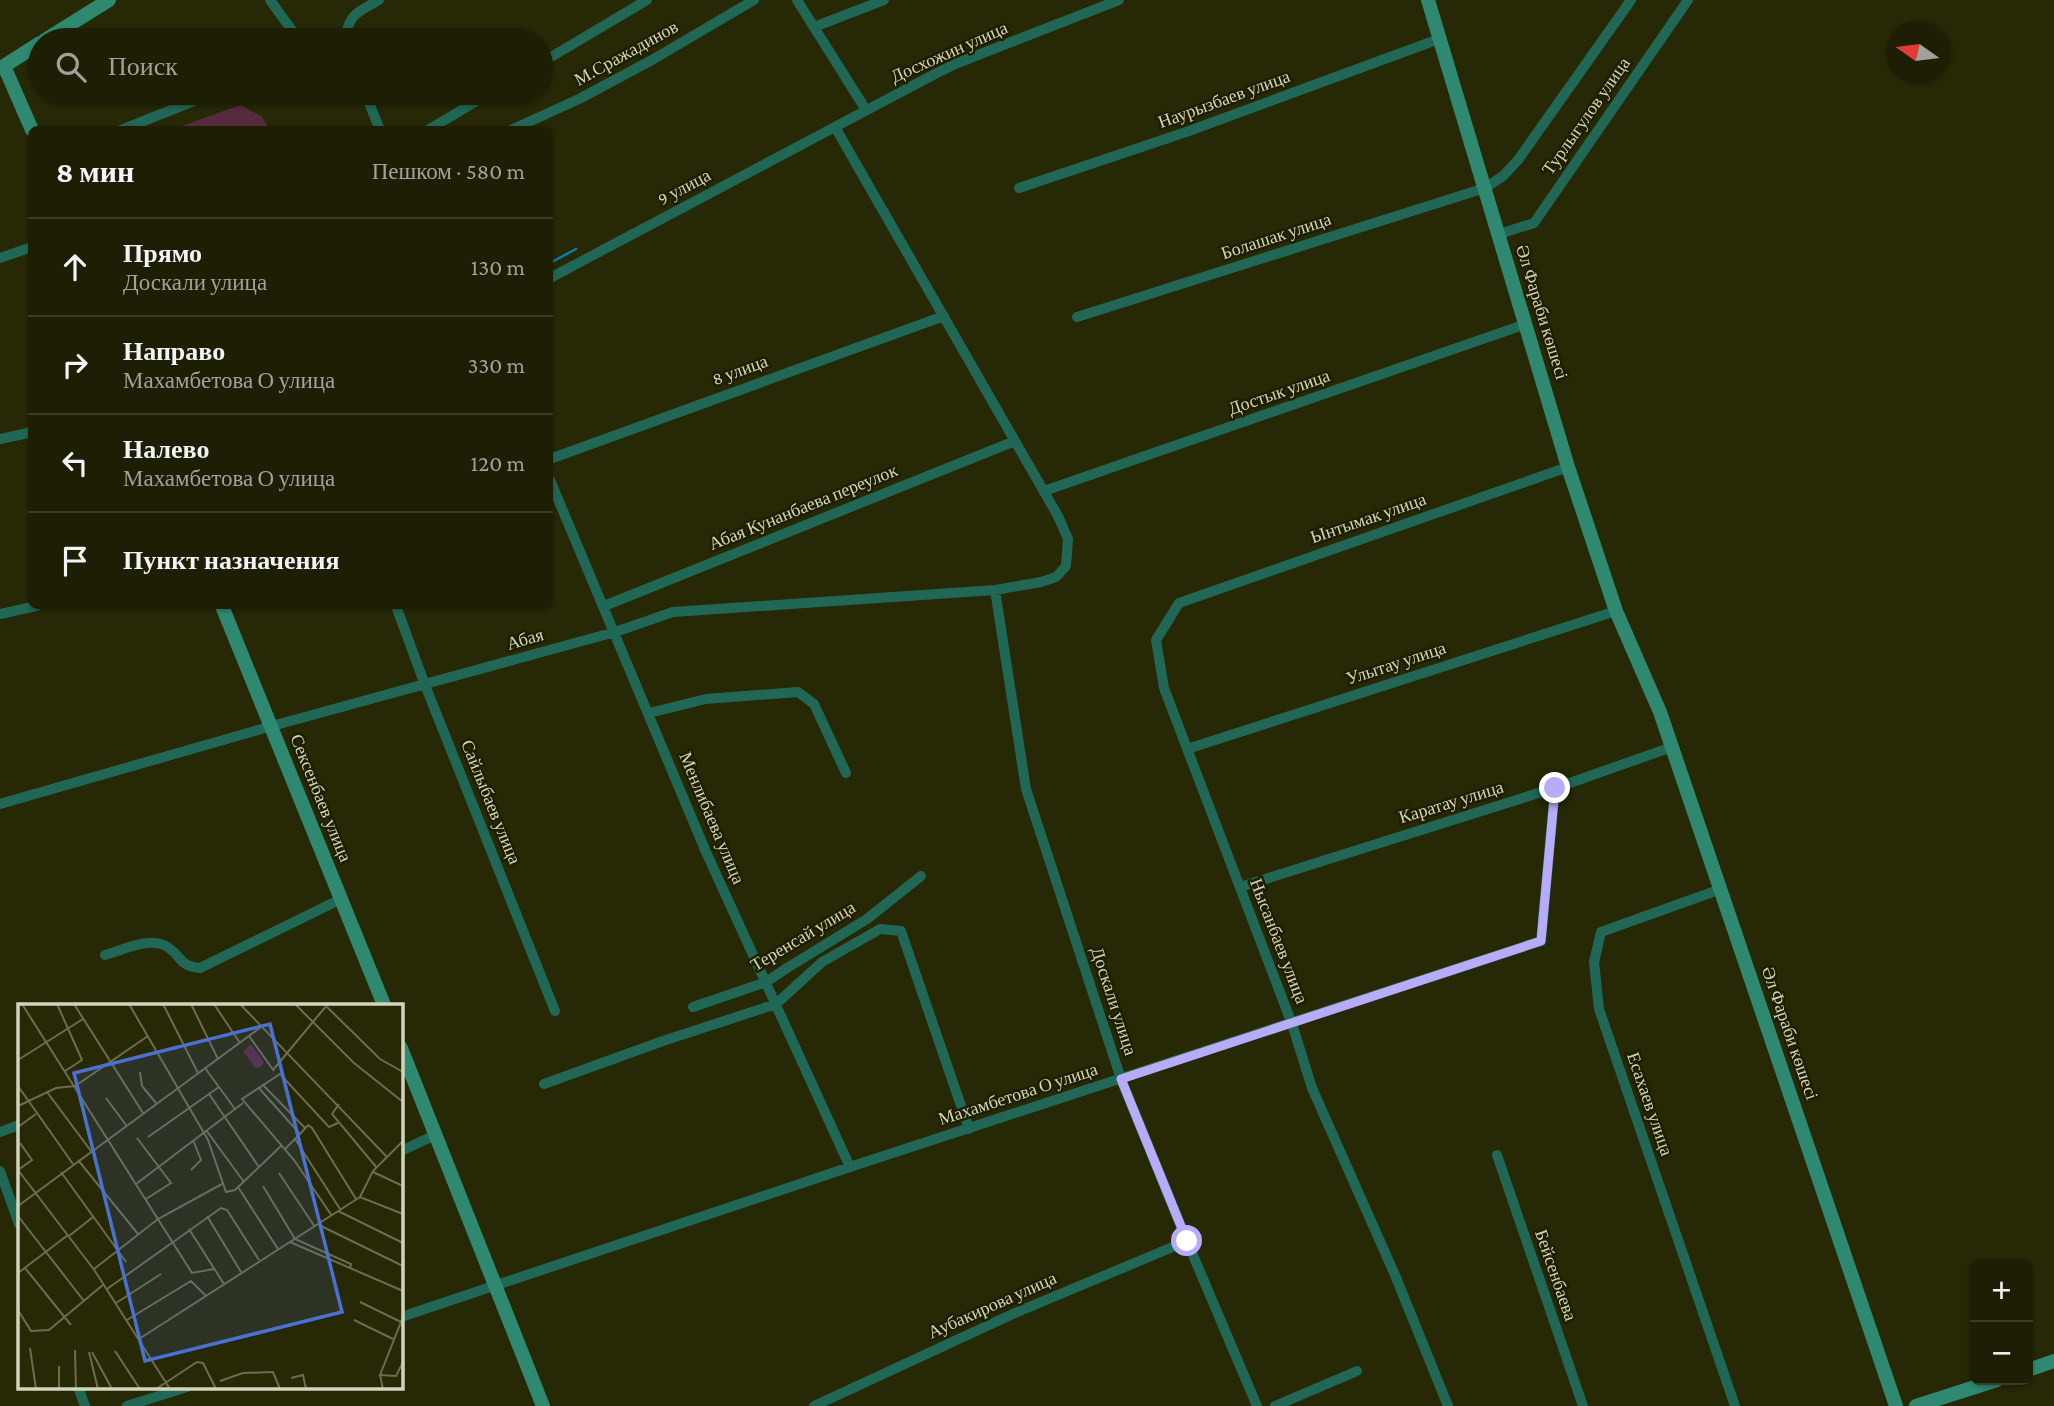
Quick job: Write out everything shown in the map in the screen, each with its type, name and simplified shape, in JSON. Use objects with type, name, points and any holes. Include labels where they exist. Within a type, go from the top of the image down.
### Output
[{"type":"street","points":[[64,28],[109,0]]},
{"type":"street","points":[[270,0],[290,28]]},
{"type":"street","points":[[346,28],[352,17],[379,0]]},
{"type":"street","points":[[553,56],[647,0]]},
{"type":"street","name":"М.Сражадинов","points":[[520,126],[579,99],[652,60],[754,0]]},
{"type":"street","points":[[797,0],[866,110]]},
{"type":"street","points":[[814,27],[884,0]]},
{"type":"street","name":"Досхожин улица","points":[[835,127],[955,64],[1119,0]]},
{"type":"street","name":"Турлыгулов улица","points":[[1485,188],[1503,176],[1518,160],[1631,0]]},
{"type":"street","name":"Турлыгулов улица","points":[[1499,234],[1534,223],[1688,0]]},
{"type":"street","name":"Әл Фараби көшесі","points":[[1433,3],[1439,38],[1568,467],[1616,611],[1660,712],[1896,1406]]},
{"type":"street","name":"Наурызбаев улица","points":[[1019,188],[1189,131],[1439,38]]},
{"type":"street","points":[[28,51],[2,67],[30,126]]},
{"type":"street","points":[[131,126],[184,105]]},
{"type":"street","points":[[370,105],[378,126]]},
{"type":"street","points":[[435,126],[470,105]]},
{"type":"street","points":[[835,127],[1044,491]]},
{"type":"street","name":"9 улица","points":[[553,276],[835,127]]},
{"type":"street","name":"Болашак улица","points":[[1077,317],[1485,188]]},
{"type":"street","points":[[0,258],[28,248]]},
{"type":"street","name":"8 улица","points":[[553,457],[944,316]]},
{"type":"street","name":"Достык улица","points":[[1044,491],[1526,324]]},
{"type":"street","points":[[0,439],[28,433]]},
{"type":"street","name":"Абая Кунанбаева переулок","points":[[604,606],[1015,441]]},
{"type":"street","name":"Ынтымак улица","points":[[1179,603],[1568,467]]},
{"type":"street","name":"Менлибаева улица","points":[[553,487],[706,852],[850,1167]]},
{"type":"street","name":"Абая","points":[[0,804],[615,632],[673,612],[995,590],[1041,582],[1056,577],[1066,566],[1068,540],[1044,491]]},
{"type":"street","name":"Доскали улица","points":[[995,590],[1026,789],[1121,1079],[1257,1406]]},
{"type":"street","name":"Нысанбаев улица","points":[[1179,603],[1156,640],[1164,688],[1292,1024],[1312,1088],[1395,1275],[1448,1406]]},
{"type":"street","points":[[0,614],[28,608]]},
{"type":"street","name":"Сексенбаев улица","points":[[223,609],[384,1004]]},
{"type":"street","name":"Сайлыбаев улица","points":[[397,609],[555,1012]]},
{"type":"street","name":"Улытау улица","points":[[1187,749],[1616,611]]},
{"type":"street","points":[[649,713],[706,699],[798,692],[814,704],[846,773]]},
{"type":"street","name":"Каратау улица","points":[[1240,887],[1555,788],[1672,747]]},
{"type":"street","name":"Махамбетова О улица","points":[[402,1317],[1541,941],[1555,788]]},
{"type":"street","name":"Теренсай улица","points":[[693,1007],[766,982],[867,919],[921,876]]},
{"type":"street","name":"Есахаев улица","points":[[1721,889],[1601,932],[1594,961],[1599,1009],[1735,1406]]},
{"type":"street","points":[[105,955],[149,942],[168,947],[186,966],[200,968],[341,899]]},
{"type":"street","points":[[544,1084],[776,1004],[822,962],[880,929],[901,931],[969,1129]]},
{"type":"street","points":[[402,1051],[542,1406]]},
{"type":"street","points":[[0,1132],[18,1125]]},
{"type":"street","points":[[402,1151],[435,1135]]},
{"type":"street","name":"Бейсенбаева","points":[[1497,1155],[1583,1406]]},
{"type":"street","points":[[0,1171],[18,1221]]},
{"type":"street","name":"Аубакирова улица","points":[[814,1406],[1015,1313],[1187,1241]]},
{"type":"street","points":[[2033,1368],[2054,1361]]},
{"type":"street","points":[[1275,1406],[1357,1371]]},
{"type":"street","points":[[1916,1406],[1981,1385]]},
{"type":"street","points":[[78,1388],[85,1406]]},
{"type":"street","points":[[127,1406],[184,1388]]},
{"type":"shaded area","points":[[240,105],[261,116],[268,126],[182,126]]},
{"type":"waterway","points":[[553,261],[576,249]]},
{"type":"route","points":[[1187,1241],[1121,1079],[1541,941],[1555,788]]}]
